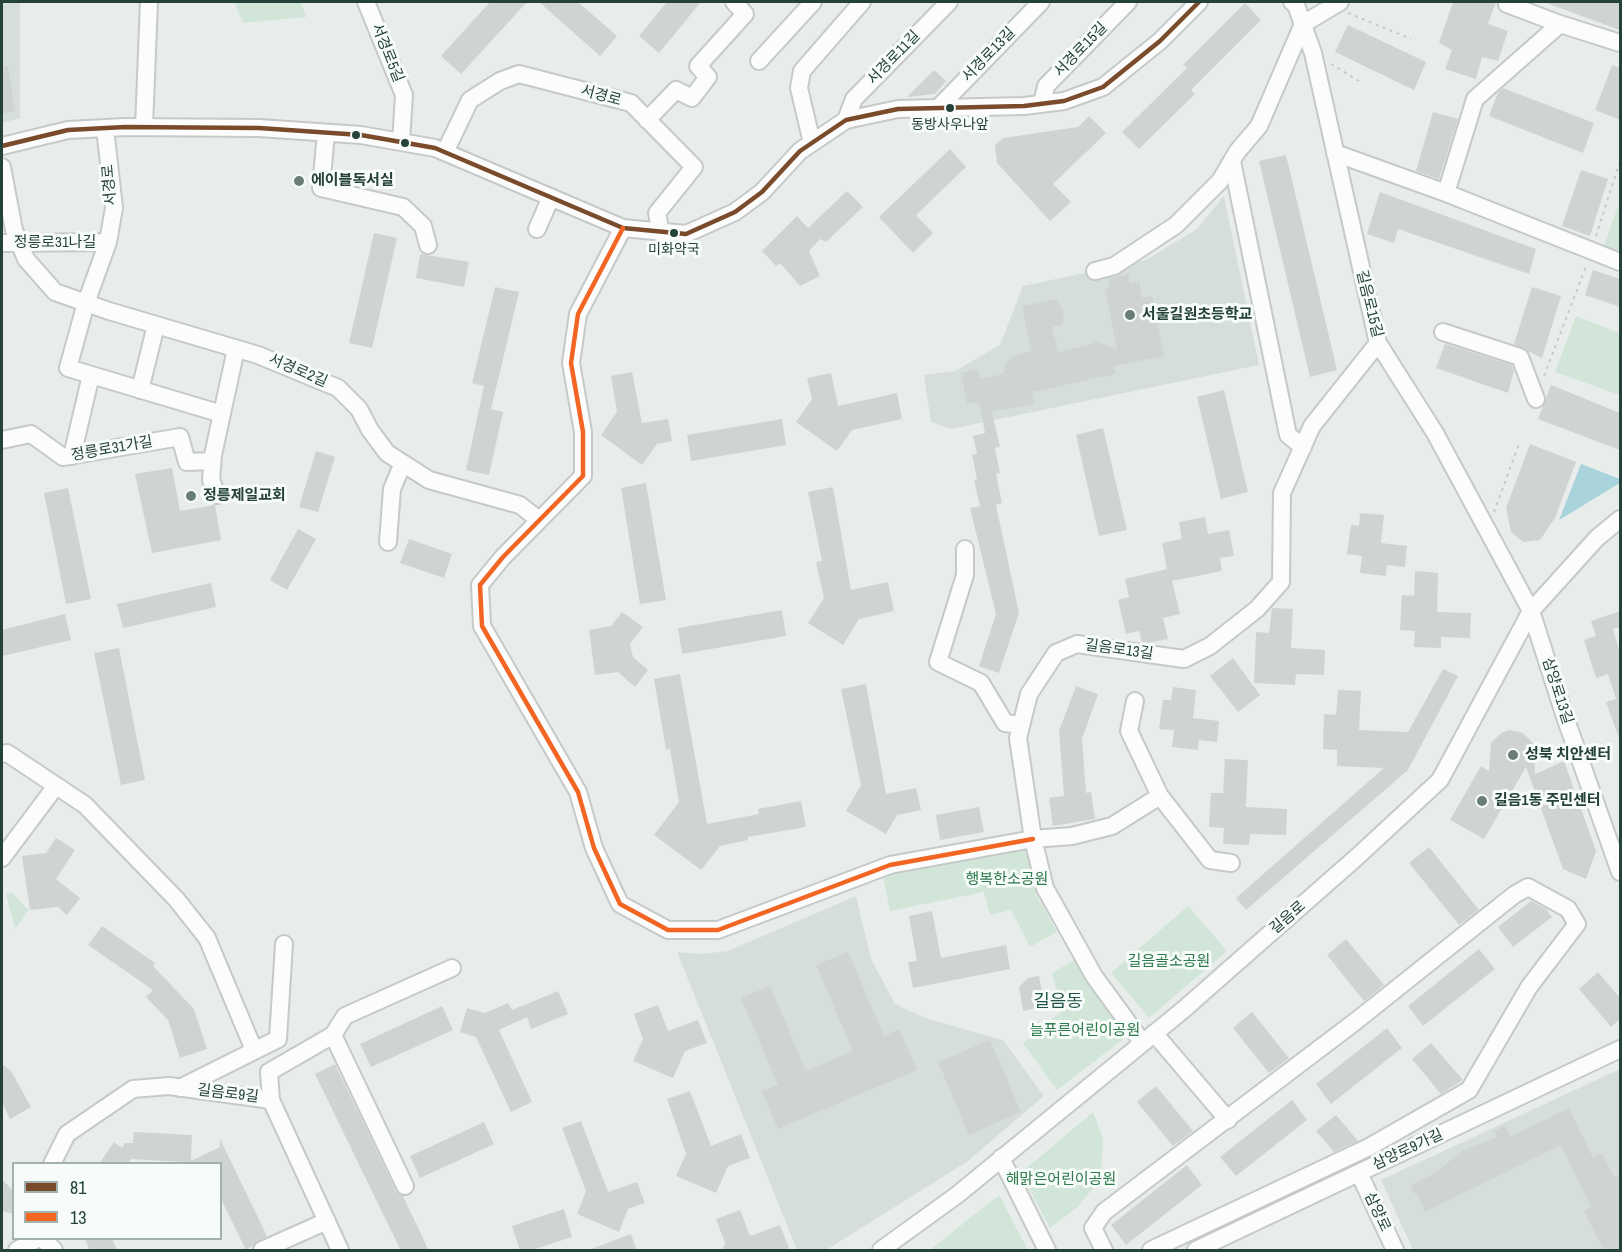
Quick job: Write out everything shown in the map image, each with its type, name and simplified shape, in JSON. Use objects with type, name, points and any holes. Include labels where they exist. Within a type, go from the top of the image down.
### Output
[{"type":"street","points":[[144,127],[149,2]]},
{"type":"street","name":"서경로5길","points":[[366,2],[404,95],[401,142]]},
{"type":"street","points":[[647,120],[676,90],[692,98],[708,77],[698,66],[745,14],[734,2]]},
{"type":"street","points":[[759,61],[813,2]]},
{"type":"street","points":[[812,143],[799,88],[801,71],[862,2]]},
{"type":"street","name":"서경로11길","points":[[846,120],[854,99],[949,2]]},
{"type":"street","points":[[1017,2],[1029,14]]},
{"type":"street","name":"서경로13길","points":[[938,108],[1041,2]]},
{"type":"street","points":[[2,146],[68,130],[144,127],[259,128],[401,142],[445,152],[623,228],[686,234],[735,212],[762,192],[800,151],[846,120],[898,109],[1041,104],[1064,101],[1103,87],[1160,41],[1199,2]]},
{"type":"street","name":"길음로15길","points":[[1292,2],[1296,5],[1312,53],[1378,343],[1435,433],[1489,528],[1531,611]]},
{"type":"street","points":[[1507,2],[1507,4],[1560,24],[1620,43]]},
{"type":"street","name":"서경로15길","points":[[1041,104],[1046,86],[1120,4]]},
{"type":"street","points":[[1095,271],[1114,266],[1176,225],[1220,182],[1232,161],[1259,126],[1303,24],[1336,4]]},
{"type":"street","points":[[1446,193],[1475,99],[1560,24]]},
{"type":"street","name":"서경로","points":[[445,152],[470,100],[500,81],[519,74],[631,103],[694,167],[657,213],[661,232]]},
{"type":"street","name":"서경로","points":[[86,303],[108,242],[114,208],[105,128]]},
{"type":"street","points":[[326,133],[321,188],[403,207],[423,225],[428,245]]},
{"type":"street","points":[[1335,153],[1446,193],[1620,262]]},
{"type":"street","points":[[1232,161],[1288,435],[1303,447]]},
{"type":"street","name":"서경로2길","points":[[2,167],[26,259],[55,292],[258,355],[338,388],[359,409],[370,430],[387,453],[429,480],[520,505],[539,520]]},
{"type":"street","points":[[537,229],[551,197]]},
{"type":"street","points":[[623,228],[578,314],[571,363],[583,432],[583,476],[480,585],[482,626],[578,792],[594,848],[620,904],[668,930],[718,930],[890,865],[1033,839],[1072,836],[1112,826],[1160,796]]},
{"type":"street","name":"정릉로31나길","points":[[2,243],[108,242]]},
{"type":"street","points":[[86,303],[68,369],[222,414]]},
{"type":"street","points":[[140,390],[156,325]]},
{"type":"street","points":[[1443,332],[1520,357],[1536,399]]},
{"type":"street","name":"길음로13길","points":[[1228,1120],[1148,1038],[1094,976],[1045,888],[1033,839],[1018,738],[1029,694],[1056,653],[1077,644],[1184,659],[1210,645],[1257,609],[1281,582],[1282,493],[1312,426],[1378,343]]},
{"type":"street","points":[[217,495],[211,480],[212,461],[236,349]]},
{"type":"street","points":[[72,456],[91,375]]},
{"type":"street","name":"정릉로31가길","points":[[2,440],[31,434],[63,457],[180,437],[187,462],[212,461]]},
{"type":"street","points":[[388,542],[392,489],[403,463]]},
{"type":"street","name":"길음로","points":[[882,1251],[1148,1038],[1359,856],[1440,780],[1531,611],[1597,538],[1620,519]]},
{"type":"street","points":[[965,549],[965,575],[938,662],[981,683],[1005,723],[1021,725]]},
{"type":"street","name":"삼양로13길","points":[[1531,611],[1565,717],[1620,872]]},
{"type":"street","points":[[1135,701],[1129,731],[1160,796],[1210,860],[1231,863]]},
{"type":"street","points":[[2,754],[7,753],[85,805],[177,900],[207,938],[254,1050]]},
{"type":"street","points":[[2,858],[56,786]]},
{"type":"street","points":[[1104,1251],[1093,1228],[1104,1212],[1228,1120],[1514,895],[1528,887],[1568,909],[1577,924],[1529,987],[1469,1090],[1369,1147],[1151,1251]]},
{"type":"street","points":[[180,1088],[278,1039],[284,944]]},
{"type":"street","points":[[271,1100],[269,1072],[333,1035],[345,1016],[452,968]]},
{"type":"street","points":[[333,1035],[405,1186]]},
{"type":"street","name":"삼양로9가길","points":[[1197,1251],[1620,1049]]},
{"type":"street","name":"길음로9길","points":[[53,1162],[67,1134],[133,1089],[180,1088],[271,1100],[340,1251]]},
{"type":"street","points":[[1001,1158],[1047,1251]]},
{"type":"street","name":"삼양로","points":[[1359,1173],[1393,1250]]},
{"type":"street","points":[[262,1251],[327,1221]]},
{"type":"street","points":[[16,1251],[39,1240]]},
{"type":"street","points":[[42,1240],[54,1251]]},
{"type":"path","points":[[1336,4],[1411,39]]},
{"type":"path","points":[[1312,53],[1359,81]]},
{"type":"path","points":[[1536,399],[1619,173],[1620,161]]},
{"type":"path","points":[[1489,528],[1519,444]]},
{"type":"shaded area","points":[[2,2],[20,2],[20,118],[2,123]]},
{"type":"shaded area","name":"서울길원초등학교","points":[[1224,196],[1259,365],[951,429],[931,422],[924,375],[955,371],[1000,345],[1023,286],[1146,260],[1197,229]]},
{"type":"shaded area","points":[[856,896],[871,959],[895,1004],[925,1018],[1003,1040],[1044,1096],[968,1161],[826,1250],[797,1250],[677,952],[701,954],[728,951]]},
{"type":"shaded area","points":[[1620,1069],[1620,1250],[1413,1250],[1381,1180]]},
{"type":"green space","points":[[234,2],[301,2],[306,17],[243,23]]},
{"type":"green space","points":[[1620,201],[1620,251],[1604,245]]},
{"type":"green space","points":[[1576,316],[1620,333],[1620,395],[1555,372]]},
{"type":"green space","name":"행복한소공원","points":[[1026,849],[1037,896],[1057,932],[1030,947],[1011,910],[990,915],[984,892],[890,911],[883,876]]},
{"type":"green space","points":[[11,892],[29,910],[15,929],[6,894]]},
{"type":"green space","name":"길음골소공원","points":[[1188,906],[1227,951],[1149,1018],[1111,973]]},
{"type":"green space","name":"늘푸른어린이공원","points":[[1074,960],[1126,1037],[1057,1090],[1023,1043],[1062,1011],[1052,973]]},
{"type":"green space","name":"해맑은어린이공원","points":[[1093,1112],[1103,1139],[1101,1178],[1078,1207],[1050,1228],[1021,1173]]},
{"type":"green space","points":[[999,1195],[1028,1250],[930,1250]]},
{"type":"water","points":[[1581,464],[1620,479],[1620,483],[1559,520]]},
{"type":"building","points":[[490,2],[527,2],[461,74],[441,56]]},
{"type":"building","points":[[539,2],[578,2],[617,36],[600,56]]},
{"type":"building","points":[[667,2],[701,2],[659,53],[639,36]]},
{"type":"building","points":[[1453,2],[1496,2],[1488,24],[1508,31],[1498,61],[1482,57],[1476,79],[1445,69],[1452,50],[1439,43]]},
{"type":"building","points":[[1620,2],[1620,30],[1546,3]]},
{"type":"building","points":[[1245,3],[1261,20],[1191,90],[1195,94],[1139,149],[1122,132],[1187,68],[1183,65]]},
{"type":"building","points":[[1348,25],[1426,62],[1414,90],[1335,52]]},
{"type":"building","points":[[1612,65],[1620,68],[1620,120],[1595,110]]},
{"type":"building","points":[[8,66],[15,111],[2,114],[2,67]]},
{"type":"building","points":[[934,70],[946,81],[935,94],[907,97]]},
{"type":"building","points":[[1503,88],[1594,123],[1583,153],[1489,116],[1498,93]]},
{"type":"building","points":[[1433,112],[1458,119],[1439,179],[1416,171]]},
{"type":"building","points":[[1089,116],[1106,133],[1053,184],[1071,202],[1050,221],[997,163],[995,145],[1003,138],[1078,127]]},
{"type":"building","points":[[950,149],[966,167],[916,215],[933,233],[913,253],[879,217]]},
{"type":"building","points":[[1286,155],[1337,370],[1310,377],[1259,161]]},
{"type":"building","points":[[1581,170],[1608,179],[1590,236],[1562,226]]},
{"type":"building","points":[[847,191],[863,207],[826,242],[820,239],[809,251],[820,276],[800,286],[780,263],[776,266],[762,251],[797,216],[808,228]]},
{"type":"building","points":[[1380,192],[1536,249],[1529,274],[1398,229],[1394,243],[1367,234]]},
{"type":"building","points":[[374,233],[397,238],[372,348],[349,343]]},
{"type":"building","points":[[420,254],[469,262],[464,287],[416,278]]},
{"type":"building","points":[[1593,270],[1620,279],[1620,307],[1585,295]]},
{"type":"building","points":[[1128,274],[1130,283],[1139,281],[1142,298],[1152,296],[1164,356],[1114,366],[1116,374],[1032,392],[1034,404],[992,412],[1000,447],[995,448],[1000,473],[996,474],[1002,503],[996,505],[1019,613],[999,673],[979,666],[996,614],[970,508],[980,506],[974,480],[977,479],[972,455],[977,454],[973,436],[985,433],[979,402],[967,404],[961,373],[978,369],[980,379],[1003,374],[1006,362],[1011,357],[1031,351],[1022,306],[1057,299],[1064,314],[1062,325],[1052,327],[1058,352],[1090,345],[1096,341],[1117,350],[1105,289],[1110,288],[1108,279]]},
{"type":"building","points":[[495,287],[519,292],[491,409],[503,412],[489,475],[466,470],[484,386],[472,383]]},
{"type":"building","points":[[1532,287],[1561,296],[1542,358],[1514,344]]},
{"type":"building","points":[[1445,344],[1512,365],[1514,371],[1508,393],[1436,368]]},
{"type":"building","points":[[632,372],[642,423],[668,419],[672,441],[657,444],[642,465],[601,435],[617,412],[611,376]]},
{"type":"building","points":[[831,373],[838,406],[897,393],[902,419],[852,430],[837,451],[796,422],[812,399],[807,378]]},
{"type":"building","points":[[1551,385],[1620,413],[1620,450],[1538,419]]},
{"type":"building","points":[[1224,390],[1248,492],[1221,499],[1197,397]]},
{"type":"building","points":[[782,419],[786,445],[691,461],[687,435]]},
{"type":"building","points":[[1103,428],[1127,530],[1099,536],[1076,435]]},
{"type":"building","points":[[1530,444],[1576,462],[1555,518],[1540,540],[1523,542],[1511,532],[1506,508]]},
{"type":"building","points":[[316,451],[335,457],[318,512],[299,507]]},
{"type":"building","points":[[172,468],[180,511],[215,505],[221,540],[152,553],[135,474]]},
{"type":"building","points":[[646,483],[666,600],[640,604],[621,488]]},
{"type":"building","points":[[833,487],[851,590],[888,582],[894,611],[859,619],[843,645],[808,623],[824,598],[816,562],[822,561],[808,492]]},
{"type":"building","points":[[68,488],[91,599],[66,604],[44,493]]},
{"type":"building","points":[[1360,513],[1384,515],[1381,543],[1407,546],[1405,567],[1387,565],[1386,576],[1360,573],[1362,556],[1347,554],[1351,525],[1359,526]]},
{"type":"building","points":[[1205,517],[1208,534],[1229,530],[1234,556],[1220,558],[1222,571],[1172,581],[1180,614],[1163,618],[1168,639],[1148,643],[1142,642],[1139,631],[1126,634],[1118,600],[1129,597],[1125,579],[1167,569],[1162,543],[1182,539],[1179,522]]},
{"type":"building","points":[[298,529],[316,539],[287,590],[270,580]]},
{"type":"building","points":[[409,539],[452,554],[444,578],[400,563]]},
{"type":"building","points":[[1415,571],[1438,573],[1437,612],[1471,613],[1470,638],[1441,637],[1441,648],[1414,647],[1415,631],[1400,630],[1402,595],[1414,596]]},
{"type":"building","points":[[211,583],[216,607],[123,628],[117,604]]},
{"type":"building","points":[[1272,608],[1293,609],[1291,648],[1325,650],[1324,675],[1296,674],[1295,685],[1254,683],[1256,632],[1269,633]]},
{"type":"building","points":[[782,610],[786,636],[682,654],[678,628]]},
{"type":"building","points":[[1620,611],[1620,627],[1613,629],[1620,653],[1619,738],[1606,702],[1616,699],[1608,674],[1596,678],[1584,640],[1596,636],[1591,621]]},
{"type":"building","points":[[622,612],[643,627],[630,644],[633,657],[648,670],[635,687],[618,672],[595,675],[589,630],[611,626]]},
{"type":"building","points":[[65,614],[71,640],[2,656],[2,630]]},
{"type":"building","points":[[119,648],[145,780],[121,785],[94,653]]},
{"type":"building","points":[[1233,658],[1260,695],[1238,712],[1210,676]]},
{"type":"building","points":[[1443,669],[1458,676],[1408,770],[1246,910],[1236,898],[1384,768],[1337,766],[1337,750],[1323,749],[1324,714],[1336,715],[1338,690],[1361,691],[1359,730],[1408,732]]},
{"type":"building","points":[[680,674],[707,824],[759,814],[758,809],[801,801],[806,827],[748,837],[748,840],[720,846],[701,870],[654,835],[679,802],[670,749],[666,750],[654,679]]},
{"type":"building","points":[[866,684],[886,794],[916,788],[921,810],[897,815],[886,834],[846,811],[861,785],[841,689]]},
{"type":"building","points":[[1076,686],[1098,694],[1082,739],[1086,793],[1091,792],[1095,819],[1053,826],[1049,798],[1064,796],[1059,731]]},
{"type":"building","points":[[1173,687],[1196,690],[1193,718],[1219,721],[1217,742],[1199,740],[1198,750],[1172,747],[1174,730],[1159,729],[1163,700],[1171,700]]},
{"type":"building","points":[[1509,730],[1523,733],[1534,744],[1535,774],[1564,761],[1596,851],[1586,879],[1563,869],[1526,767],[1484,839],[1450,820],[1481,766],[1489,771],[1491,743],[1501,733]]},
{"type":"building","points":[[1225,759],[1248,760],[1246,807],[1287,809],[1286,835],[1250,834],[1249,845],[1223,844],[1224,828],[1209,827],[1211,793],[1223,793]]},
{"type":"building","points":[[979,807],[984,832],[940,840],[936,815]]},
{"type":"building","points":[[56,838],[75,850],[56,879],[80,898],[67,915],[58,907],[30,910],[22,856],[46,853]]},
{"type":"building","points":[[1429,847],[1479,910],[1459,925],[1409,863]]},
{"type":"building","points":[[1531,901],[1546,909],[1552,917],[1513,947],[1498,927]]},
{"type":"building","points":[[932,911],[941,958],[1006,945],[1010,969],[913,988],[908,962],[917,961],[909,916]]},
{"type":"building","points":[[102,926],[155,963],[153,966],[194,1009],[207,1049],[180,1058],[168,1020],[146,997],[153,990],[88,945]]},
{"type":"building","points":[[1346,939],[1384,985],[1364,1001],[1327,955]]},
{"type":"building","points":[[1479,949],[1495,969],[1423,1026],[1408,1006]]},
{"type":"building","points":[[848,952],[884,1036],[899,1029],[917,1070],[778,1129],[762,1091],[778,1085],[741,998],[770,986],[806,1071],[853,1051],[816,965]]},
{"type":"building","points":[[1598,972],[1620,998],[1620,1019],[1611,1027],[1579,989]]},
{"type":"building","points":[[1039,976],[1045,1006],[1023,1011],[1019,987],[1028,978]]},
{"type":"building","points":[[558,991],[568,1014],[531,1029],[527,1017],[499,1030],[532,1102],[511,1112],[476,1037],[460,1032],[467,1008],[485,1013],[508,1003],[512,1010]]},
{"type":"building","points":[[658,1005],[668,1031],[698,1020],[707,1043],[685,1051],[673,1078],[633,1061],[643,1039],[634,1014]]},
{"type":"building","points":[[442,1006],[453,1030],[371,1067],[360,1044]]},
{"type":"building","points":[[1252,1012],[1289,1058],[1269,1073],[1233,1028]]},
{"type":"building","points":[[1387,1028],[1402,1048],[1331,1104],[1316,1084]]},
{"type":"building","points":[[990,1040],[1021,1112],[969,1135],[938,1062]]},
{"type":"building","points":[[1431,1043],[1463,1080],[1441,1094],[1412,1059]]},
{"type":"building","points":[[2,1064],[11,1071],[31,1107],[10,1119],[2,1103]]},
{"type":"building","points":[[335,1064],[396,1191],[403,1196],[429,1251],[401,1251],[315,1074]]},
{"type":"building","points":[[1156,1086],[1193,1131],[1173,1146],[1137,1102]]},
{"type":"building","points":[[690,1091],[711,1146],[741,1134],[750,1158],[728,1166],[716,1193],[676,1176],[686,1154],[667,1099]]},
{"type":"building","points":[[1292,1100],[1307,1120],[1236,1176],[1220,1157]]},
{"type":"building","points":[[1569,1108],[1593,1158],[1602,1153],[1614,1177],[1620,1174],[1620,1251],[1604,1251],[1584,1211],[1591,1207],[1561,1145],[1425,1212],[1417,1194],[1411,1192],[1413,1184],[1435,1173],[1462,1151],[1497,1137],[1494,1131],[1505,1126],[1510,1137]]},
{"type":"building","points":[[1336,1115],[1358,1141],[1334,1152],[1316,1131]]},
{"type":"building","points":[[581,1121],[608,1192],[637,1182],[645,1203],[628,1209],[619,1232],[577,1214],[586,1191],[562,1128]]},
{"type":"building","points":[[484,1122],[494,1144],[420,1178],[410,1156]]},
{"type":"building","points":[[134,1132],[192,1135],[191,1161],[220,1147],[220,1139],[267,1236],[246,1250],[222,1201],[222,1162],[184,1162],[131,1159],[129,1162],[100,1162],[114,1142],[122,1148],[125,1143],[133,1143]]},
{"type":"building","points":[[1187,1165],[1202,1185],[1126,1245],[1111,1225]]},
{"type":"building","points":[[2,1179],[12,1190],[12,1214],[2,1211]]},
{"type":"building","points":[[564,1209],[572,1237],[529,1251],[520,1251],[512,1226]]},
{"type":"building","points":[[740,1210],[750,1236],[780,1225],[789,1248],[781,1251],[722,1251],[725,1243],[716,1219]]},
{"type":"building","points":[[631,1234],[637,1251],[589,1251],[589,1250]]},
{"type":"building","points":[[85,1240],[112,1240],[118,1251],[90,1251]]},
{"type":"transit line","name":"81","points":[[2,146],[68,130],[125,127],[259,128],[361,135],[435,148],[623,228],[686,234],[735,212],[762,192],[800,151],[846,120],[898,109],[1024,106],[1064,101],[1103,87],[1160,41],[1199,2]]},
{"type":"transit line","name":"13","points":[[623,228],[578,314],[571,363],[583,432],[583,476],[503,557],[480,585],[482,626],[578,792],[594,848],[620,904],[668,930],[718,930],[890,865],[1033,839]]},
{"type":"place","name":"동방사우나앞","points":[[950,108]]},
{"type":"place","name":"에이블독서실","points":[[299,181]]},
{"type":"place","name":"미화약국","points":[[674,233]]},
{"type":"place","name":"서울길원초등학교","points":[[1130,315]]},
{"type":"place","name":"정릉제일교회","points":[[191,496]]},
{"type":"place","name":"성북 치안센터","points":[[1513,755]]},
{"type":"place","name":"길음1동 주민센터","points":[[1482,801]]},
{"type":"district","name":"길음동","points":[[1058,1002]]}]
